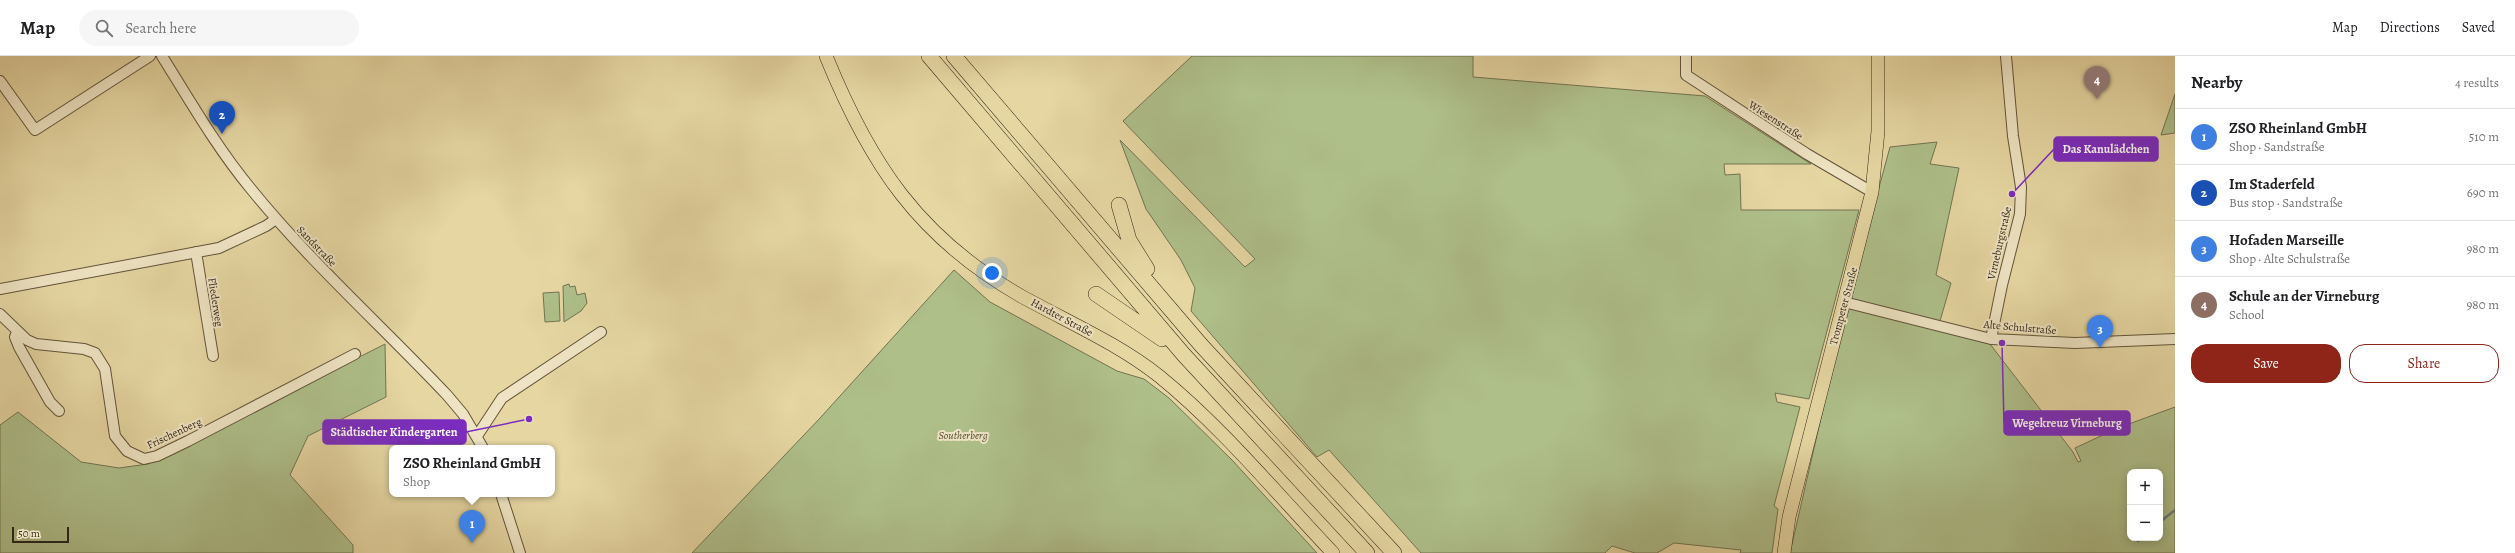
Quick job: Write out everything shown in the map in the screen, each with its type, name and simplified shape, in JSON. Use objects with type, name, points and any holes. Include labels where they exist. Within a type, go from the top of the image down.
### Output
[{"type":"highway","points":[[929,56],[1184,355],[1367,553]]},
{"type":"highway","points":[[954,56],[1201,345],[1394,553]]},
{"type":"highway","points":[[1119,205],[1129,240],[1141,260],[1154,277],[1159,295]]},
{"type":"highway","points":[[1096,294],[1134,318],[1184,355]]},
{"type":"main road","name":"Hardter Straße","points":[[826,56],[842,96],[880,166],[910,206],[936,233],[994,279],[1110,342],[1158,376],[1184,397],[1333,553]]},
{"type":"main road","name":"Trompeter Straße","points":[[1784,553],[1789,517],[1872,192],[1878,131],[1878,56]]},
{"type":"street","points":[[0,81],[35,130],[150,56]]},
{"type":"street","name":"Sandstraße","points":[[162,56],[215,141],[276,219],[304,251],[447,395],[463,414],[481,445]]},
{"type":"street","name":"Wiesenstraße","points":[[1686,56],[1686,75],[1801,150],[1872,192]]},
{"type":"street","name":"Virneburgstraße","points":[[1991,339],[2002,284],[2020,214],[2021,187],[2013,136],[2006,56]]},
{"type":"street","points":[[0,289],[231,244],[276,219]]},
{"type":"street","name":"Fliederweg","points":[[196,252],[213,356]]},
{"type":"street","name":"Alte Schulstraße","points":[[1844,302],[1991,339],[2075,343],[2175,339]]},
{"type":"street","name":"Frischenberg","points":[[0,314],[17,332],[27,340],[36,344],[84,349],[95,353],[105,369],[115,436],[127,452],[144,458],[157,456],[182,444],[355,354]]},
{"type":"street","points":[[17,332],[15,337],[19,347],[50,402],[59,411]]},
{"type":"street","points":[[476,436],[502,398],[601,332]]},
{"type":"street","points":[[502,497],[520,553]]},
{"type":"green space","points":[[1192,56],[1473,56],[1473,77],[1705,96],[1811,164],[1724,164],[1725,175],[1740,174],[1741,210],[1859,210],[1809,399],[1775,393],[1777,402],[1800,407],[1774,506],[1778,509],[1772,553],[1740,553],[1741,550],[1674,543],[1657,553],[1635,553],[1612,546],[1605,553],[1421,553],[1329,450],[1317,457],[1191,311],[1195,288],[1181,260],[1146,209],[1120,140],[1245,267],[1255,259],[1123,121]]},
{"type":"green space","points":[[2175,94],[2175,133],[2161,135]]},
{"type":"green space","points":[[1937,142],[1930,164],[1959,168],[1936,275],[1951,283],[1938,328],[1990,344],[2073,452],[2078,462],[2081,461],[2075,448],[2118,428],[2175,407],[2175,553],[1790,553],[1846,309],[1890,147]]},
{"type":"green space","name":"Southerberg","points":[[954,270],[990,302],[1117,371],[1144,379],[1169,398],[1232,460],[1317,553],[692,553],[821,417]]},
{"type":"green space","points":[[569,284],[570,287],[575,286],[577,295],[585,293],[587,303],[581,311],[564,322],[563,286]]},
{"type":"green space","points":[[559,292],[560,321],[545,322],[543,293]]},
{"type":"green space","points":[[385,344],[386,397],[308,436],[290,475],[353,545],[353,553],[0,553],[0,425],[18,412],[81,462],[119,468],[148,464]]},
{"type":"waterway","points":[[2163,520],[2175,510]]},
{"type":"place","name":"Schule an der Virneburg","points":[[2097,99]]},
{"type":"place","name":"Im Staderfeld","points":[[222,134]]},
{"type":"place","name":"Das Kanulädchen","points":[[2012,194]]},
{"type":"place","name":"Wegekreuz Virneburg","points":[[2002,343]]},
{"type":"place","name":"Hofaden Marseille","points":[[2100,348]]},
{"type":"place","name":"Städtischer Kindergarten","points":[[529,419]]},
{"type":"place","name":"ZSO Rheinland GmbH","points":[[472,543]]}]
